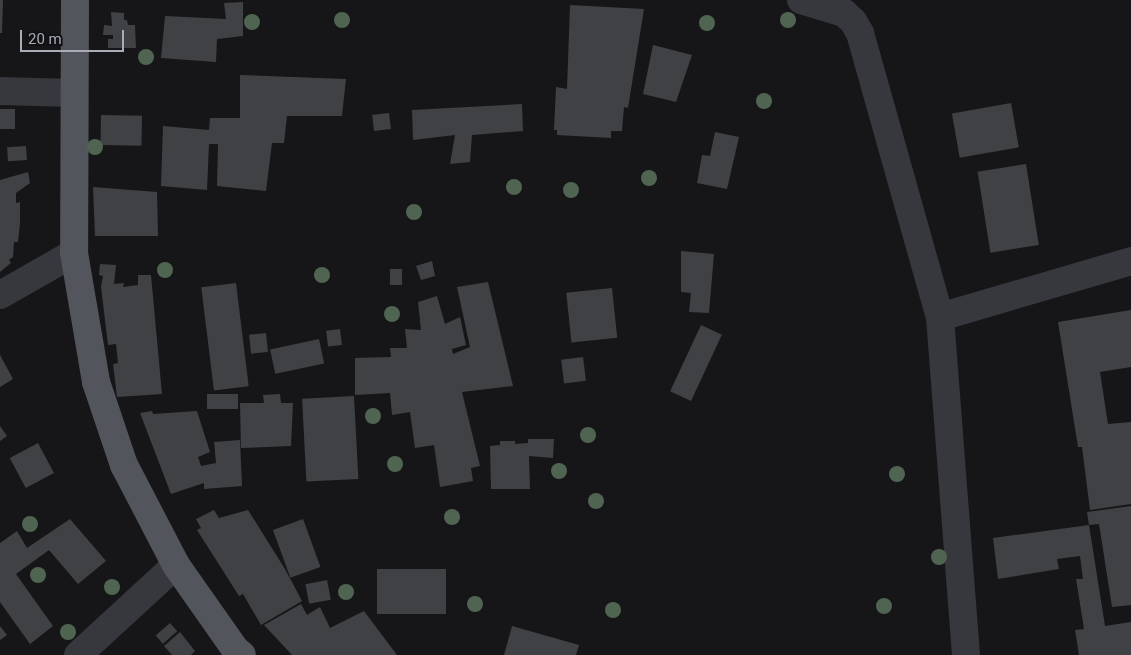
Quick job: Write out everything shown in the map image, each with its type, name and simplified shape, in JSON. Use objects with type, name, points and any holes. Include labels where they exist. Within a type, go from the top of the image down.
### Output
[{"type":"main road","points":[[75,0],[74,253],[96,382],[124,465],[176,565],[235,649],[242,655]]},
{"type":"street","points":[[802,0],[844,13],[853,21],[860,33],[940,317],[966,655]]},
{"type":"street","points":[[0,91],[74,93]]},
{"type":"street","points":[[0,295],[74,253]]},
{"type":"street","points":[[940,317],[1131,261]]},
{"type":"street","points":[[78,655],[176,565]]},
{"type":"building","points":[[0,0],[3,0],[2,33],[0,33]]},
{"type":"building","points":[[243,2],[243,36],[217,39],[216,62],[161,58],[165,16],[226,19],[224,3]]},
{"type":"building","points":[[570,5],[644,9],[628,108],[624,107],[622,131],[611,131],[611,138],[557,135],[557,130],[554,130],[556,87],[567,89]]},
{"type":"building","points":[[111,12],[124,13],[124,20],[127,20],[128,25],[135,25],[136,48],[108,48],[108,39],[113,39],[113,35],[103,35],[104,25],[112,26]]},
{"type":"building","points":[[653,45],[692,55],[676,102],[643,94]]},
{"type":"building","points":[[240,75],[346,79],[342,116],[287,116],[284,143],[272,143],[266,191],[217,186],[218,144],[209,144],[207,190],[161,186],[163,126],[209,130],[210,118],[240,118]]},
{"type":"building","points":[[1011,103],[1019,147],[960,158],[952,113]]},
{"type":"building","points":[[522,104],[523,131],[472,135],[470,162],[450,164],[455,135],[413,140],[412,110]]},
{"type":"building","points":[[0,109],[15,109],[15,129],[0,129]]},
{"type":"building","points":[[389,113],[391,129],[374,131],[372,115]]},
{"type":"building","points":[[101,115],[142,116],[141,146],[100,145]]},
{"type":"building","points":[[715,132],[739,137],[727,189],[697,183],[702,155],[710,156]]},
{"type":"building","points":[[26,146],[27,160],[8,161],[7,147]]},
{"type":"building","points":[[1026,164],[1039,245],[990,253],[978,172]]},
{"type":"building","points":[[28,172],[30,183],[16,193],[16,203],[20,202],[18,242],[14,242],[13,257],[9,260],[11,263],[0,272],[0,180]]},
{"type":"building","points":[[93,187],[157,192],[158,236],[95,236]]},
{"type":"building","points":[[681,251],[714,254],[709,313],[689,312],[691,293],[681,292]]},
{"type":"building","points":[[432,261],[435,276],[421,280],[416,266]]},
{"type":"building","points":[[100,264],[116,265],[114,284],[124,283],[123,287],[138,285],[138,275],[151,275],[162,394],[117,397],[113,364],[118,363],[116,344],[108,345],[101,287],[103,276],[99,275]]},
{"type":"building","points":[[390,269],[402,269],[402,285],[390,285]]},
{"type":"building","points":[[488,282],[513,386],[462,392],[480,466],[471,468],[473,481],[440,487],[434,445],[415,448],[410,412],[392,415],[390,393],[355,395],[355,358],[391,357],[390,348],[407,348],[405,329],[421,330],[418,302],[437,296],[445,324],[460,317],[466,345],[452,349],[453,354],[470,347],[457,287]]},
{"type":"building","points":[[236,283],[249,386],[214,390],[201,287]]},
{"type":"building","points":[[612,288],[617,338],[571,343],[566,293]]},
{"type":"building","points":[[1131,310],[1131,367],[1100,372],[1108,424],[1131,422],[1131,504],[1090,510],[1082,447],[1078,447],[1058,322]]},
{"type":"building","points":[[701,325],[722,335],[691,401],[670,391]]},
{"type":"building","points":[[340,329],[342,345],[328,347],[326,331]]},
{"type":"building","points":[[266,333],[268,352],[251,354],[249,335]]},
{"type":"building","points":[[319,339],[324,363],[275,374],[270,349]]},
{"type":"building","points":[[0,355],[13,379],[0,387]]},
{"type":"building","points":[[583,357],[586,381],[564,384],[561,360]]},
{"type":"building","points":[[207,394],[238,394],[238,409],[207,409]]},
{"type":"building","points":[[280,394],[281,403],[293,403],[291,446],[241,448],[240,403],[264,403],[263,395]]},
{"type":"building","points":[[354,396],[358,479],[306,482],[302,399]]},
{"type":"building","points":[[152,411],[153,414],[197,411],[210,452],[198,457],[201,466],[216,463],[214,442],[240,440],[242,486],[204,489],[204,483],[171,494],[140,413]]},
{"type":"building","points":[[0,426],[7,436],[0,441]]},
{"type":"building","points":[[528,439],[554,439],[553,458],[529,456],[530,489],[491,489],[490,446],[500,445],[500,441],[515,441],[515,444],[528,443]]},
{"type":"building","points":[[38,443],[54,473],[26,488],[10,458]]},
{"type":"building","points":[[1131,506],[1131,605],[1112,607],[1099,524],[1089,525],[1087,512]]},
{"type":"building","points":[[214,510],[219,518],[248,510],[285,569],[302,601],[261,625],[243,594],[239,596],[197,530],[201,528],[196,519]]},
{"type":"building","points":[[70,519],[106,561],[78,584],[49,550],[16,574],[53,626],[30,644],[0,602],[0,543],[17,531],[27,548]]},
{"type":"building","points":[[303,519],[320,567],[290,578],[273,530]]},
{"type":"building","points":[[1089,525],[1105,626],[1131,622],[1131,655],[1079,655],[1075,630],[1084,629],[1076,579],[1083,579],[1080,556],[1057,559],[1059,569],[998,579],[993,538]]},
{"type":"building","points":[[377,569],[446,569],[446,614],[377,614]]},
{"type":"building","points":[[327,580],[331,600],[309,604],[305,584]]},
{"type":"building","points":[[301,604],[307,615],[320,607],[330,628],[364,611],[397,655],[292,655],[264,625]]},
{"type":"building","points":[[170,623],[177,631],[163,644],[156,635]]},
{"type":"building","points":[[0,626],[7,635],[0,640]]},
{"type":"building","points":[[512,626],[579,645],[576,655],[504,655]]},
{"type":"building","points":[[180,632],[195,651],[191,655],[172,655],[164,646]]}]
